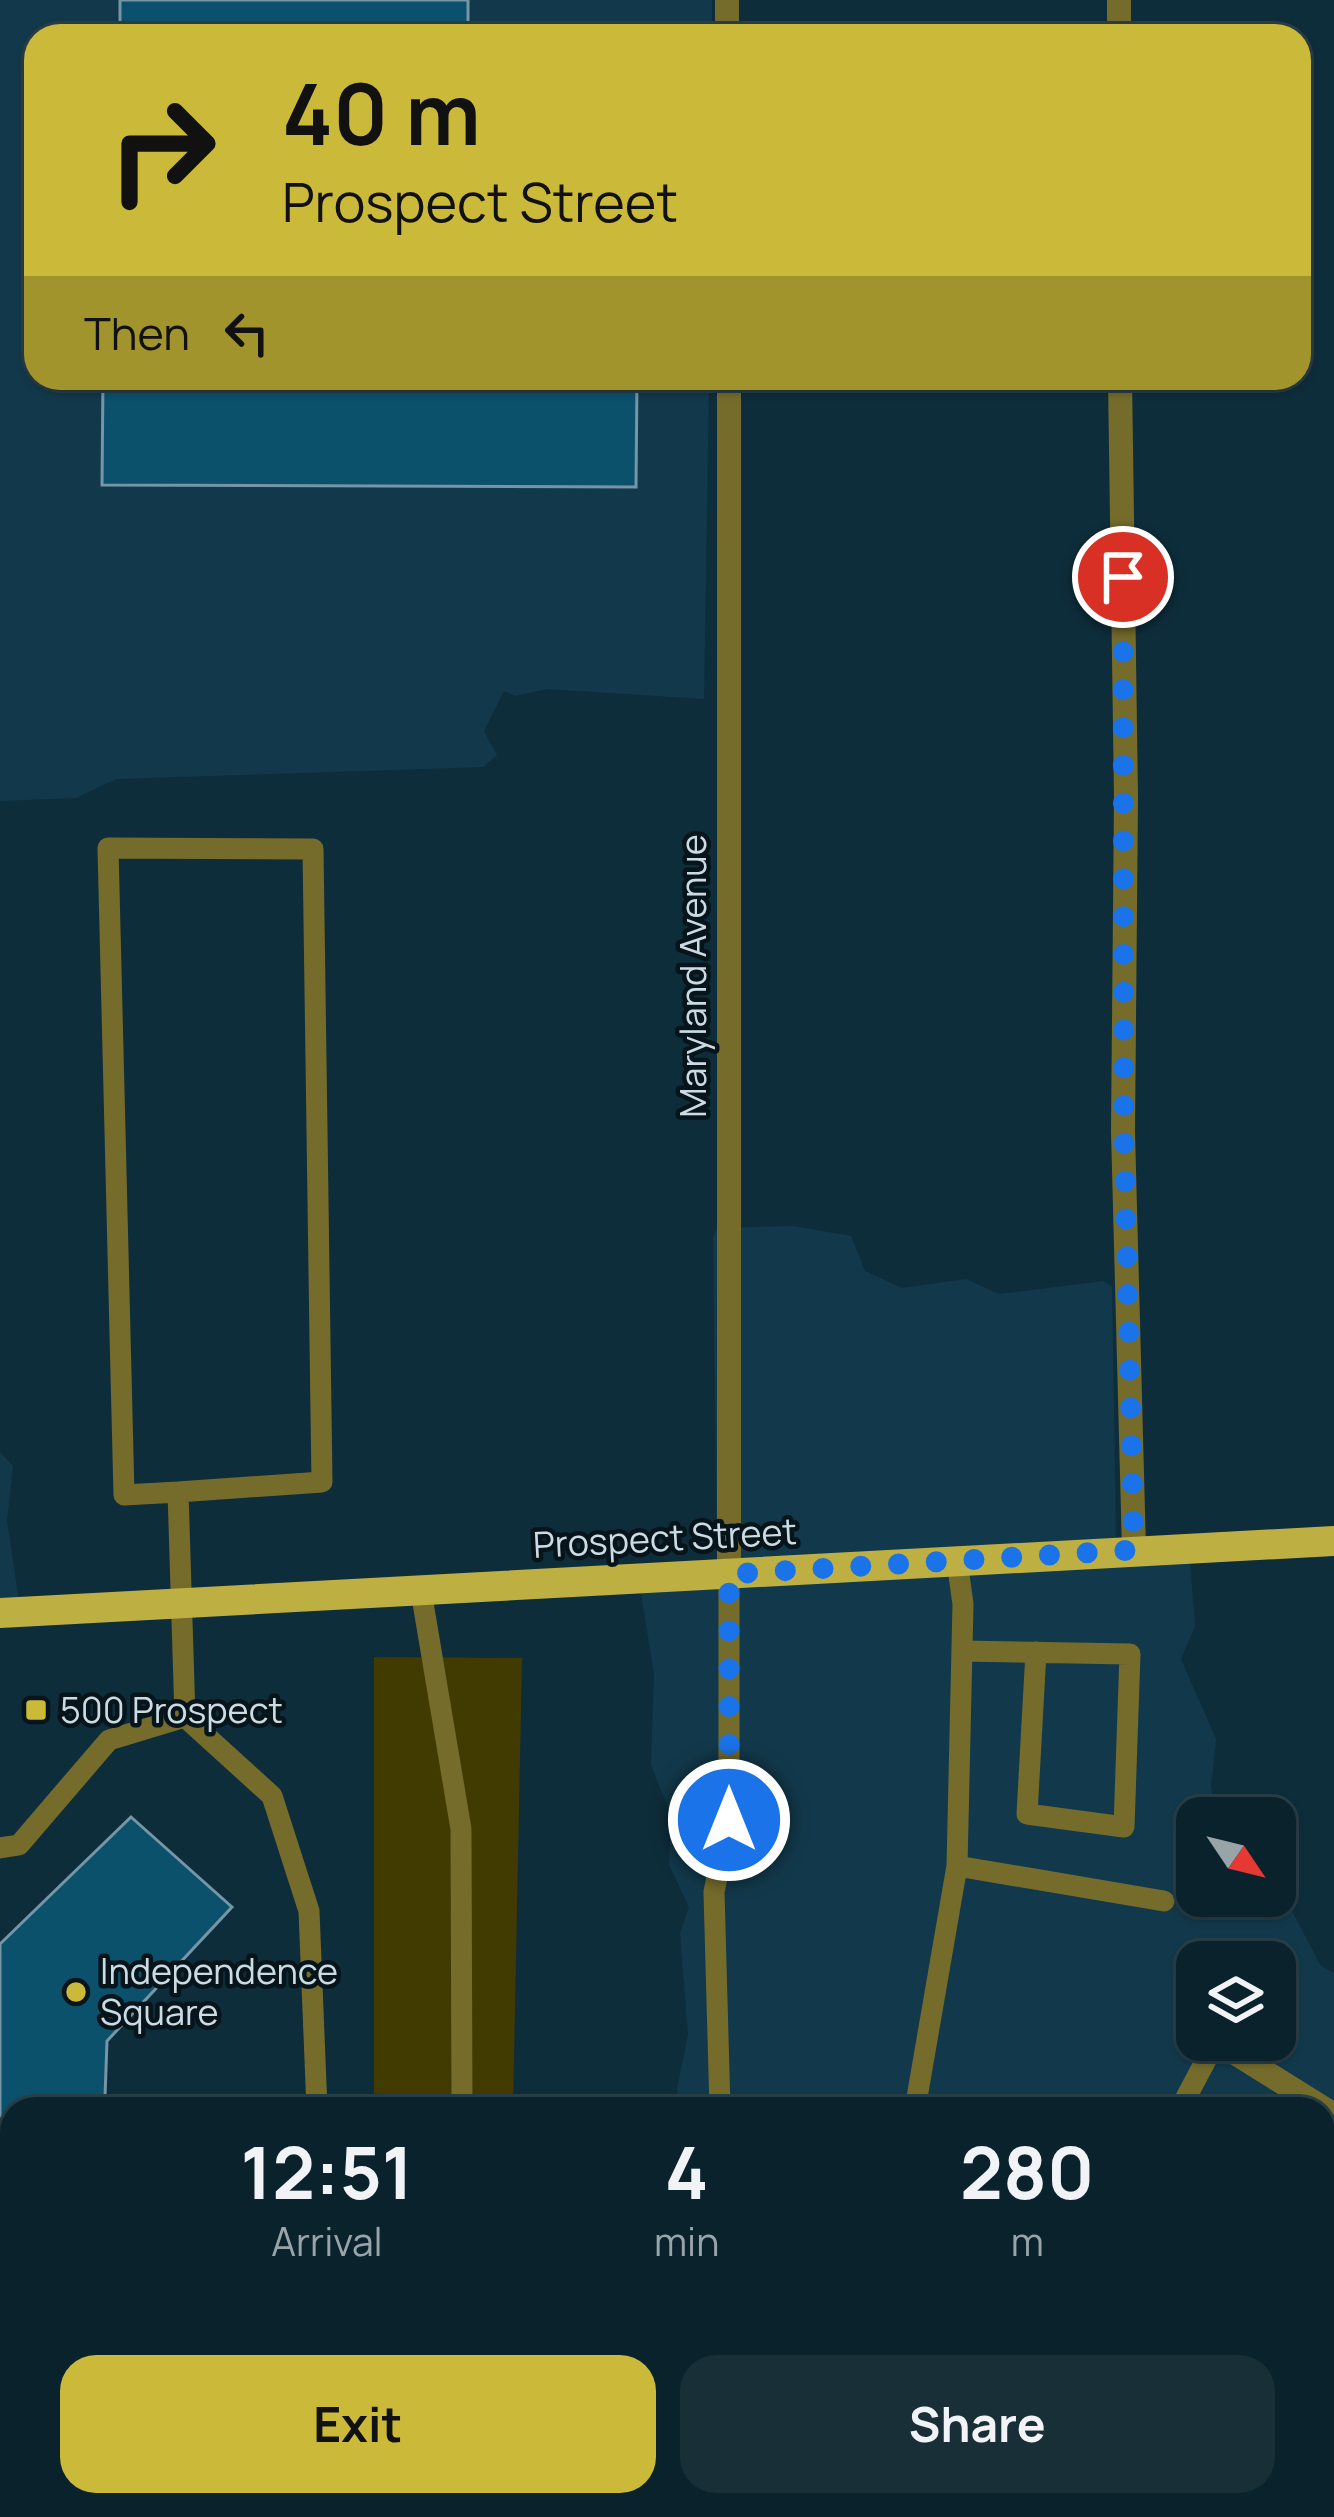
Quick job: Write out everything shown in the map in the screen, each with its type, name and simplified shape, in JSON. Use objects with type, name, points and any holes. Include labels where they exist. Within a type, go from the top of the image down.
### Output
[{"type":"main road","name":"Prospect Street","points":[[0,1613],[1334,1541]]},
{"type":"street","name":"Maryland Avenue","points":[[729,390],[729,1574]]},
{"type":"street","points":[[1120,390],[1126,796],[1124,1132],[1134,1550]]},
{"type":"street","points":[[1248,2061],[1305,2097]]},
{"type":"lane","points":[[108,848],[313,849],[322,1482],[178,1492],[124,1496],[108,848]]},
{"type":"lane","points":[[178,1492],[185,1717],[272,1796],[309,1911],[317,2097]]},
{"type":"lane","points":[[917,2097],[957,1866],[962,1651],[957,1561]]},
{"type":"lane","points":[[720,2097],[714,1892],[729,1820],[729,1574]]},
{"type":"lane","points":[[421,1591],[460,1828],[462,2097]]},
{"type":"lane","points":[[962,1651],[1036,1652],[1130,1654],[1124,1827],[1028,1814],[1036,1652]]},
{"type":"lane","points":[[0,1848],[19,1845],[109,1740],[185,1717]]},
{"type":"lane","points":[[957,1866],[1164,1901]]},
{"type":"lane","points":[[1186,2097],[1205,2061]]},
{"type":"shaded area","points":[[0,0],[712,0],[712,24],[24,24],[24,390],[709,390],[704,699],[547,689],[515,696],[504,691],[484,731],[497,755],[483,767],[116,779],[76,798],[0,801]]},
{"type":"shaded area","points":[[793,1226],[851,1236],[865,1271],[902,1288],[966,1279],[999,1294],[1104,1281],[1112,1287],[1116,1537],[1123,1550],[1189,1549],[1195,1626],[1181,1659],[1216,1739],[1213,1797],[1176,1797],[1176,1917],[1295,1917],[1321,1966],[1334,1973],[1334,2097],[679,2097],[688,2035],[680,1933],[689,1907],[669,1865],[671,1815],[651,1765],[654,1674],[639,1581],[717,1566],[713,1238],[717,1228]]},
{"type":"shaded area","points":[[0,1452],[13,1466],[7,1521],[21,1615],[0,1619]]},
{"type":"shaded area","points":[[374,1657],[522,1658],[513,2097],[374,2097]]},
{"type":"building","points":[[120,0],[468,0],[468,24],[120,24]]},
{"type":"building","points":[[103,390],[637,390],[636,487],[102,485]]},
{"type":"building","name":"Independence Square","points":[[131,1817],[232,1907],[107,2041],[105,2097],[0,2097],[0,1944]]},
{"type":"place","name":"500 Prospect","points":[[36,1710]]},
{"type":"place","name":"Independence Square","points":[[76,1992]]},
{"type":"route","points":[[729,1820],[729,1574],[1134,1550],[1124,1132],[1123,577]]}]
